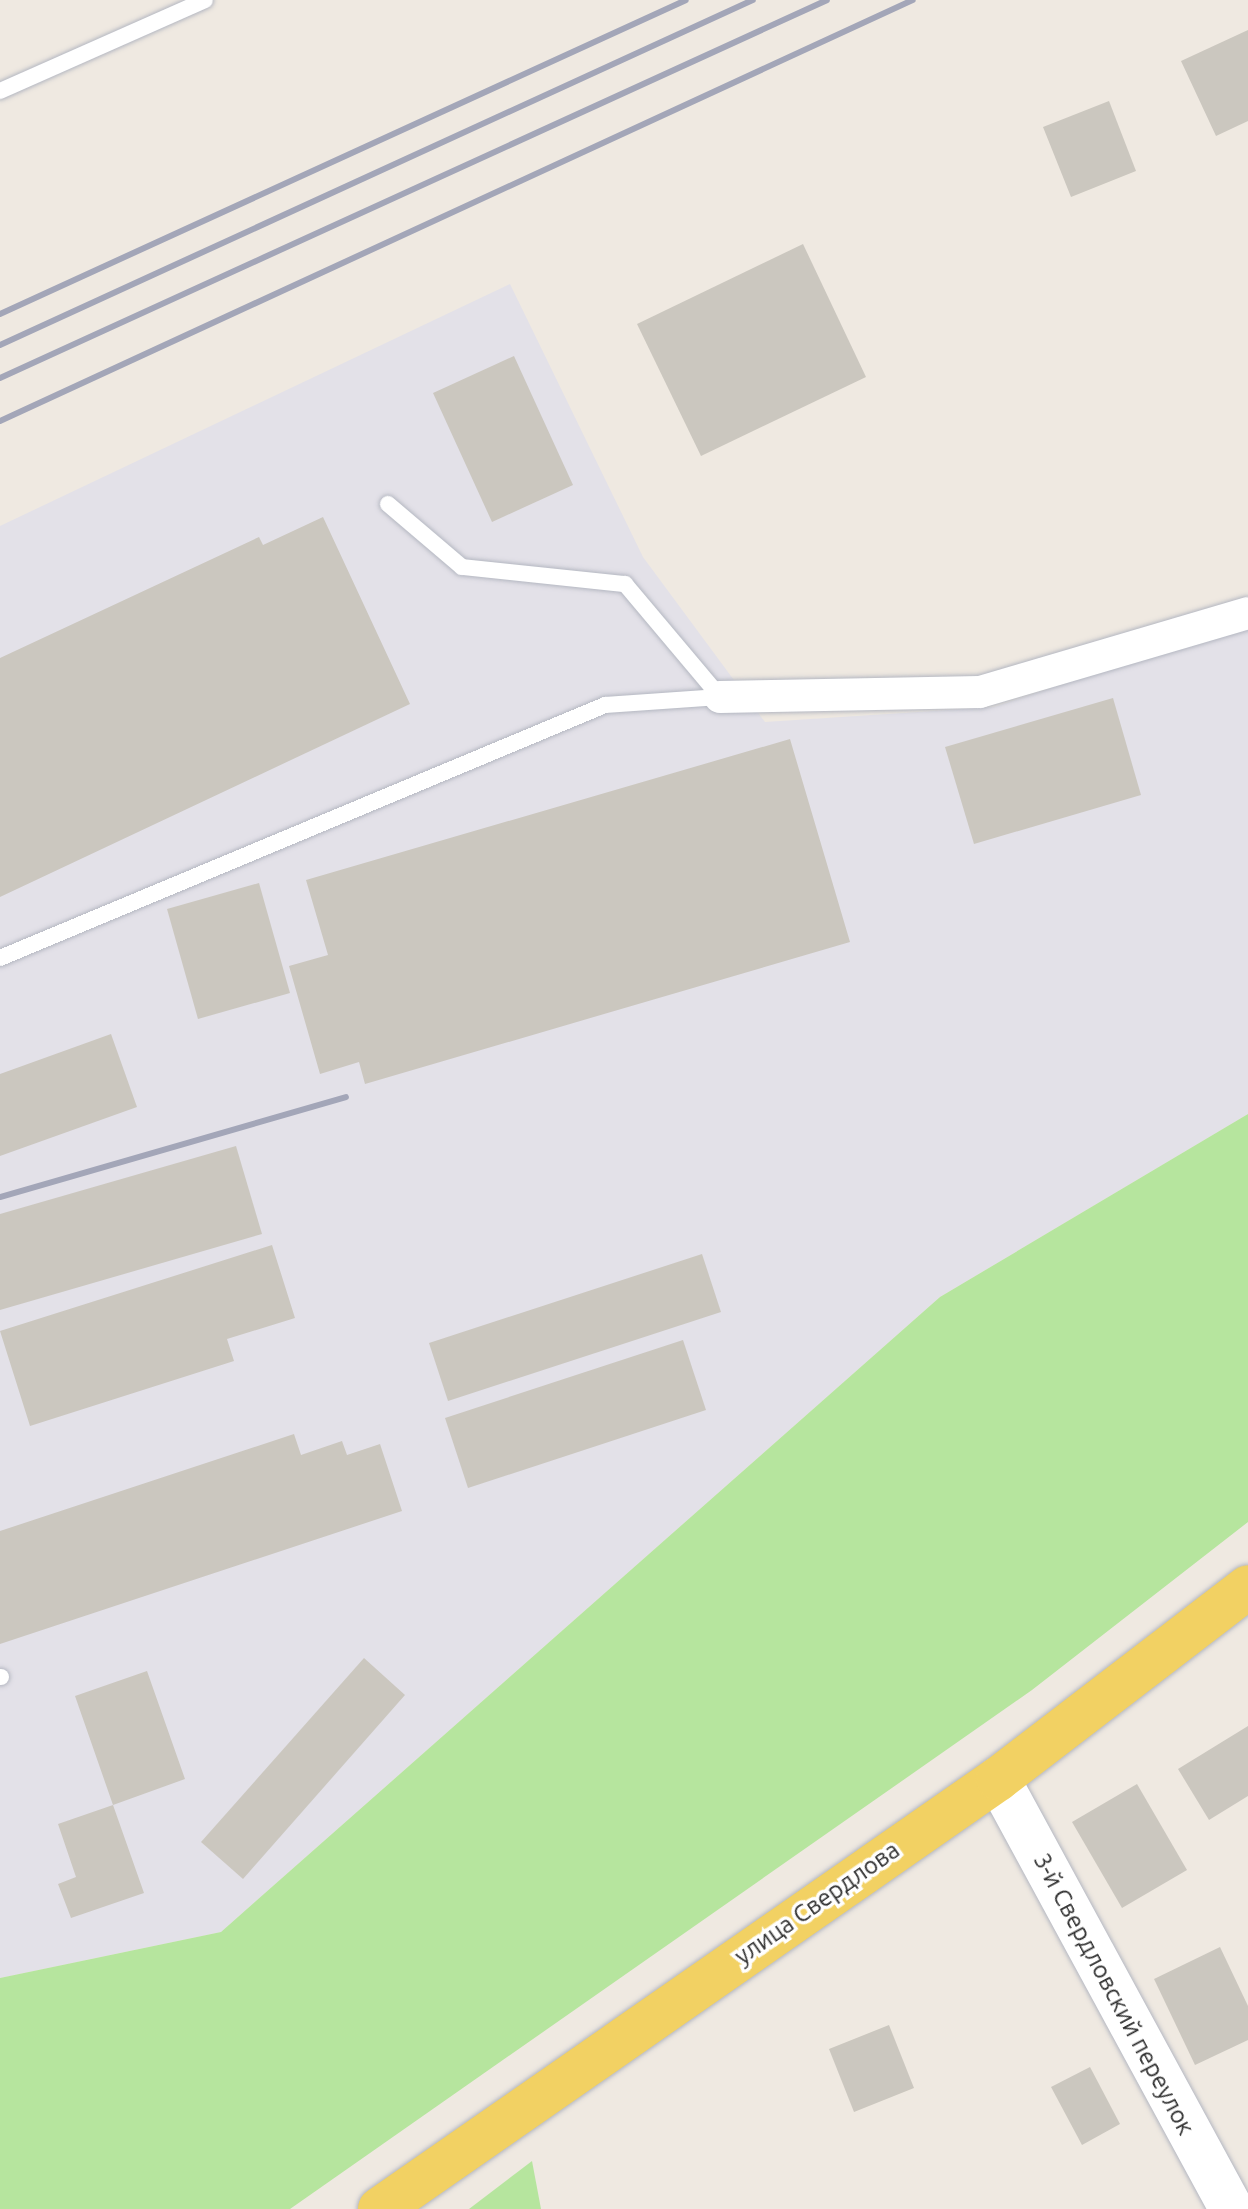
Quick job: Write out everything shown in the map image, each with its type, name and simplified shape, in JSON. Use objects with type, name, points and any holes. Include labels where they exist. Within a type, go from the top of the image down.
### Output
[{"type":"main road","name":"улица Свердлова","points":[[380,2209],[998,1779],[1248,1587]]},
{"type":"main road","name":"3-й Свердловский переулок","points":[[998,1779],[1231,2209]]},
{"type":"street","points":[[720,697],[980,692],[1248,613]]},
{"type":"lane","points":[[0,91],[205,0]]},
{"type":"lane","points":[[388,504],[462,567],[625,584],[720,697]]},
{"type":"lane","points":[[0,958],[605,705],[720,697]]},
{"type":"shaded area","points":[[510,284],[643,557],[765,722],[994,707],[1248,623],[1248,1114],[940,1297],[221,1932],[0,1978],[0,526]]},
{"type":"green space","points":[[1248,1114],[1248,1522],[1032,1690],[290,2209],[0,2209],[0,1978],[221,1932],[940,1297]]},
{"type":"green space","points":[[532,2161],[541,2209],[469,2209]]},
{"type":"building","points":[[1248,30],[1248,121],[1216,136],[1181,61]]},
{"type":"building","points":[[1109,101],[1136,171],[1071,197],[1043,127]]},
{"type":"building","points":[[803,244],[866,377],[701,456],[637,324]]},
{"type":"building","points":[[514,356],[573,485],[492,522],[433,393]]},
{"type":"building","points":[[323,517],[410,704],[0,897],[0,658],[259,537],[263,545]]},
{"type":"building","points":[[1113,698],[1141,795],[974,844],[945,747]]},
{"type":"building","points":[[790,739],[850,942],[365,1084],[359,1062],[320,1074],[289,966],[328,955],[306,880]]},
{"type":"building","points":[[259,883],[290,993],[198,1019],[167,909]]},
{"type":"building","points":[[111,1034],[137,1107],[0,1156],[0,1074]]},
{"type":"building","points":[[236,1146],[262,1234],[0,1310],[0,1214]]},
{"type":"building","points":[[272,1245],[295,1318],[227,1339],[234,1361],[30,1426],[0,1331]]},
{"type":"building","points":[[702,1254],[721,1312],[448,1401],[429,1343]]},
{"type":"building","points":[[683,1340],[706,1410],[468,1488],[445,1418]]},
{"type":"building","points":[[294,1434],[301,1455],[342,1441],[347,1455],[380,1444],[402,1511],[0,1644],[0,1531]]},
{"type":"building","points":[[364,1658],[405,1695],[243,1879],[201,1842]]},
{"type":"building","points":[[147,1671],[185,1779],[113,1805],[75,1696]]},
{"type":"building","points":[[1248,1726],[1248,1796],[1209,1820],[1178,1769]]},
{"type":"building","points":[[1137,1784],[1187,1870],[1122,1908],[1072,1822]]},
{"type":"building","points":[[113,1805],[144,1893],[71,1918],[58,1884],[76,1877],[58,1824]]},
{"type":"building","points":[[1220,1947],[1248,2006],[1248,2040],[1195,2065],[1154,1979]]},
{"type":"building","points":[[889,2025],[914,2088],[854,2112],[829,2049]]},
{"type":"building","points":[[1090,2067],[1120,2124],[1082,2145],[1051,2087]]},
{"type":"railway","points":[[0,314],[686,0]]},
{"type":"railway","points":[[0,345],[753,0]]},
{"type":"railway","points":[[0,378],[827,0]]},
{"type":"railway","points":[[0,421],[913,0]]},
{"type":"railway","points":[[0,1197],[346,1097]]}]
